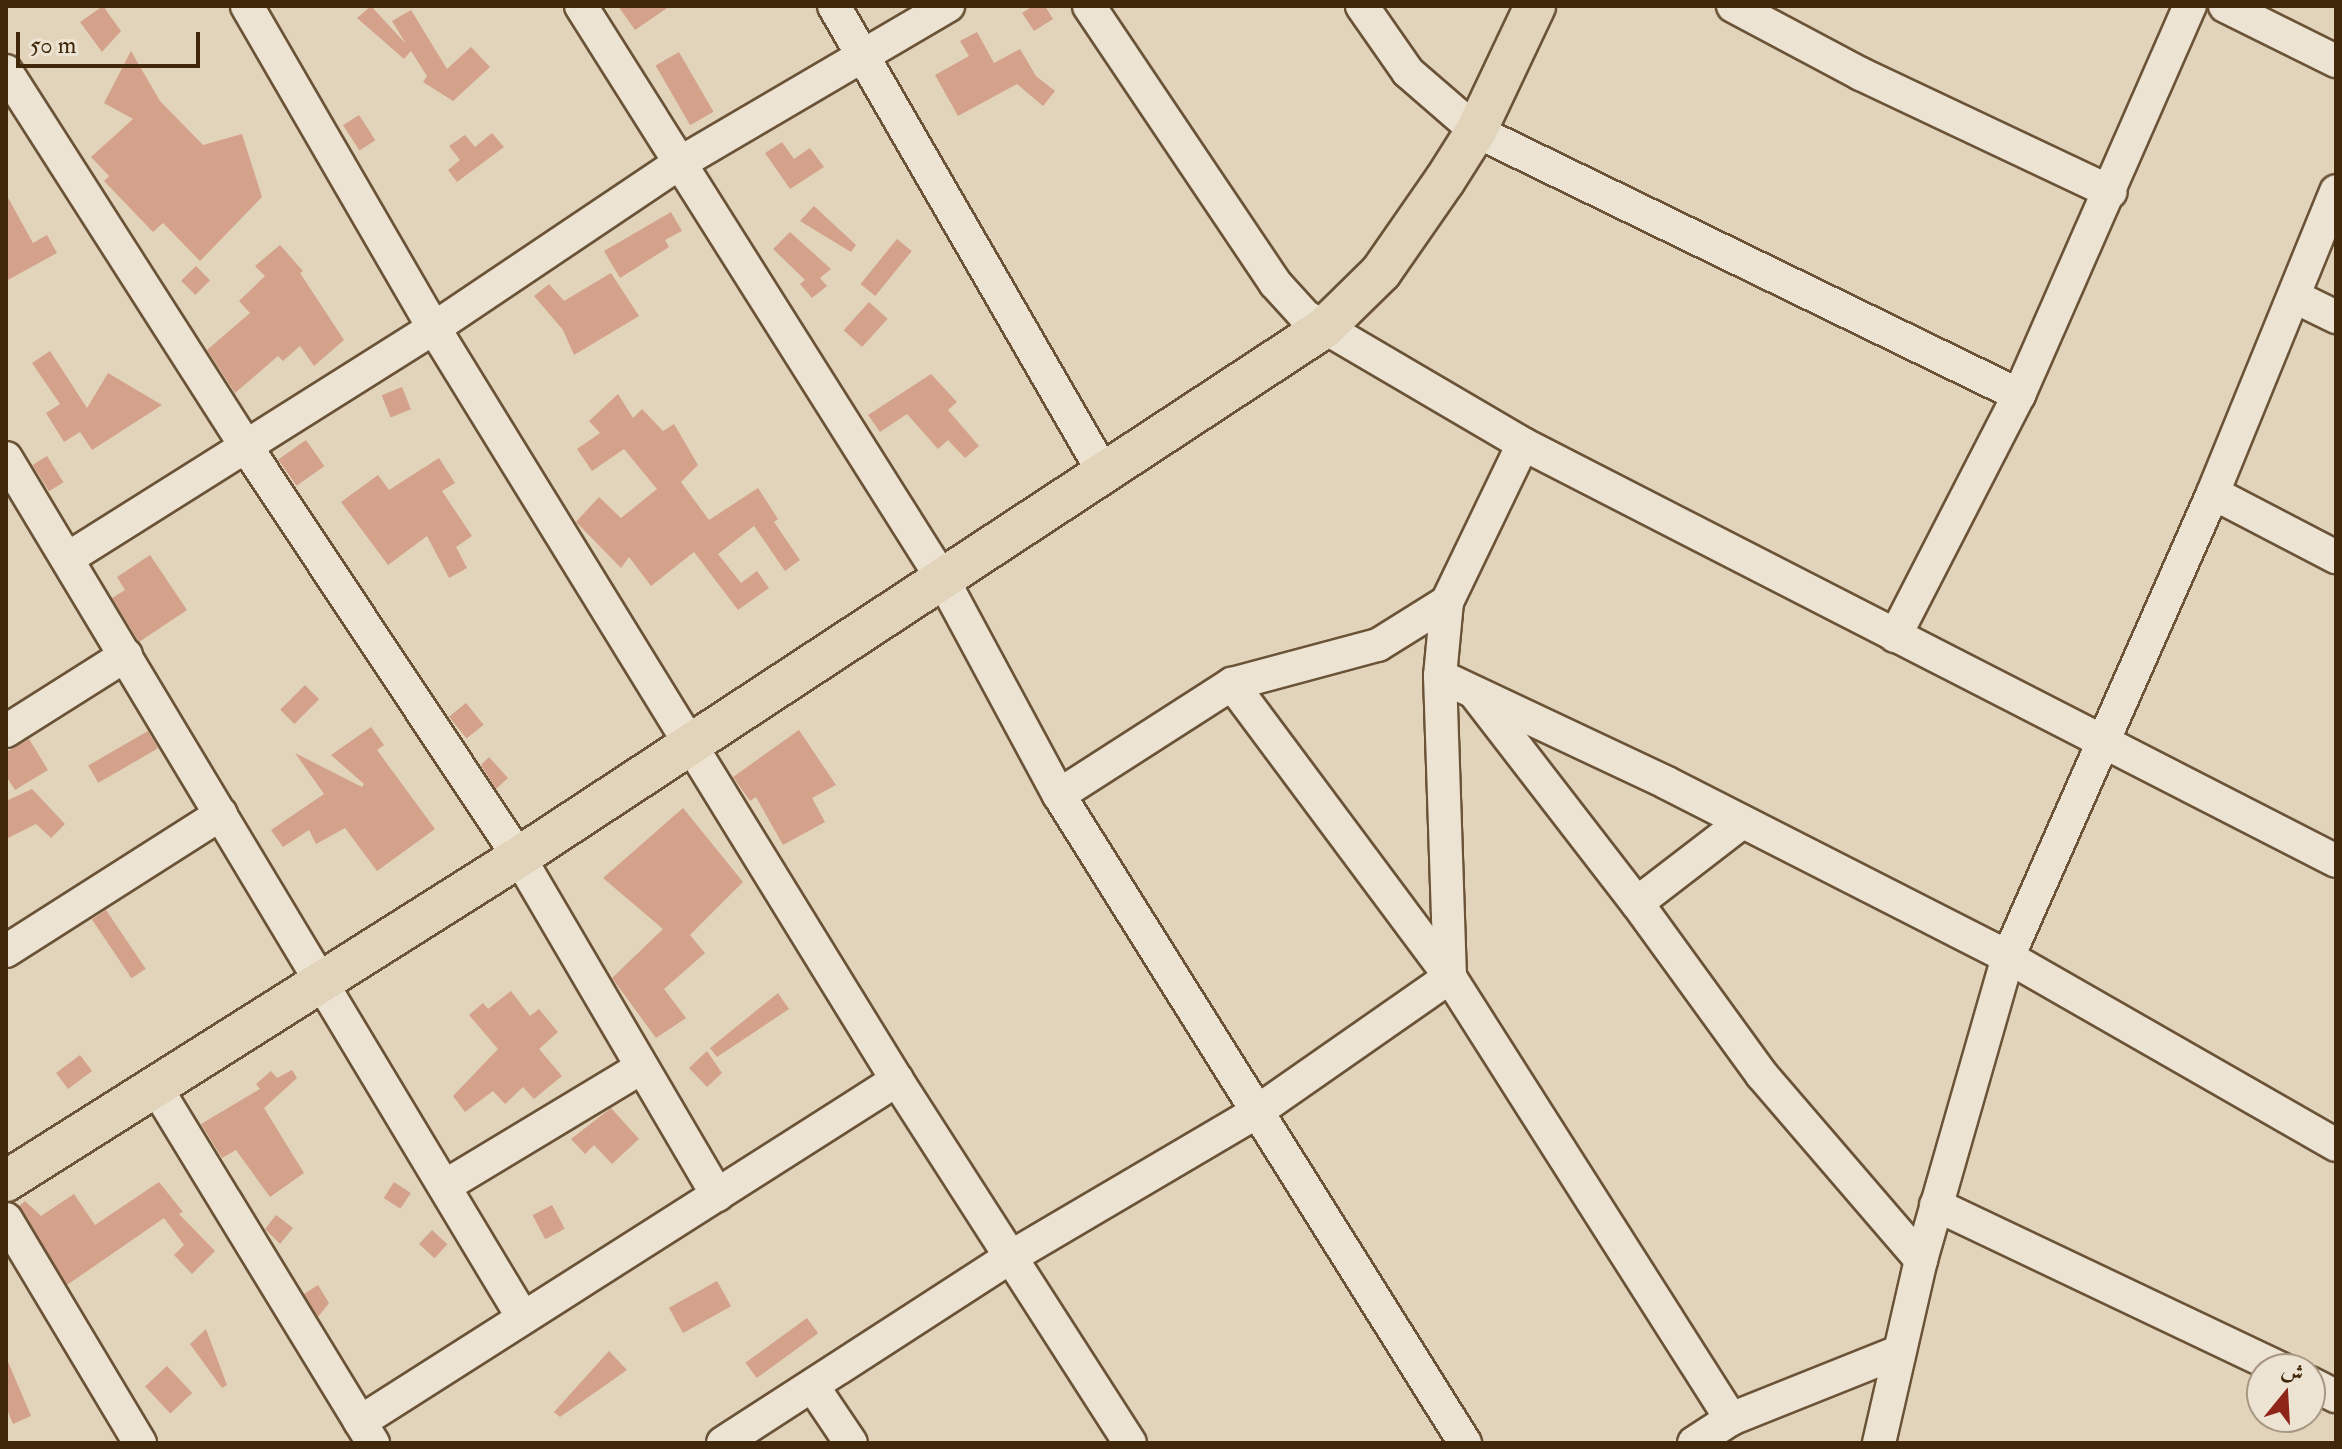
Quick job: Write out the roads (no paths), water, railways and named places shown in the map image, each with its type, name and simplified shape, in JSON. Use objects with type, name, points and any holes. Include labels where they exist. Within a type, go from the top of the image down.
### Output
[{"type":"main road","points":[[6,1181],[157,1089],[519,857],[1105,475],[1324,328],[1381,272],[1476,131],[1535,6]]},
{"type":"street","points":[[247,6],[434,328],[694,743],[897,1080],[1130,1443]]},
{"type":"street","points":[[581,6],[943,580],[1059,795],[1255,1113],[1465,1443]]},
{"type":"street","points":[[834,6],[1105,475]]},
{"type":"street","points":[[70,557],[434,328],[680,163],[864,59],[948,6]]},
{"type":"street","points":[[1089,6],[1275,283],[1305,316],[1523,444],[2336,861]]},
{"type":"street","points":[[1362,6],[1408,72],[1476,131],[2019,395]]},
{"type":"street","points":[[1733,6],[1861,74],[2111,192]]},
{"type":"street","points":[[1895,636],[2019,395],[2111,192],[2190,6]]},
{"type":"street","points":[[2225,6],[2336,61]]},
{"type":"street","points":[[6,71],[247,448],[519,857],[717,1195]]},
{"type":"street","points":[[1891,1439],[1896,1353],[2008,957],[2213,493],[2336,191]]},
{"type":"street","points":[[2295,297],[2336,317]]},
{"type":"street","points":[[1450,977],[1440,676],[1447,602],[1523,444]]},
{"type":"street","points":[[6,458],[70,557],[522,1316]]},
{"type":"street","points":[[2213,493],[2336,557]]},
{"type":"street","points":[[1059,795],[1232,684],[1378,645],[1447,602]]},
{"type":"street","points":[[6,731],[126,655]]},
{"type":"street","points":[[1440,676],[2008,957],[2336,1145]]},
{"type":"street","points":[[1232,684],[1450,977],[1731,1419]]},
{"type":"street","points":[[1471,690],[1637,903],[1762,1075],[1921,1260]]},
{"type":"street","points":[[6,951],[221,814]]},
{"type":"street","points":[[1637,903],[1741,823]]},
{"type":"street","points":[[723,1443],[814,1388],[1009,1258],[1255,1113],[1450,977]]},
{"type":"street","points":[[445,1186],[642,1067]]},
{"type":"street","points":[[157,1089],[367,1432],[522,1316],[897,1080]]},
{"type":"street","points":[[1936,1205],[2247,1353]]},
{"type":"street","points":[[6,1219],[140,1443]]},
{"type":"street","points":[[1694,1443],[1731,1419],[1896,1353]]},
{"type":"street","points":[[814,1388],[851,1443]]}]
